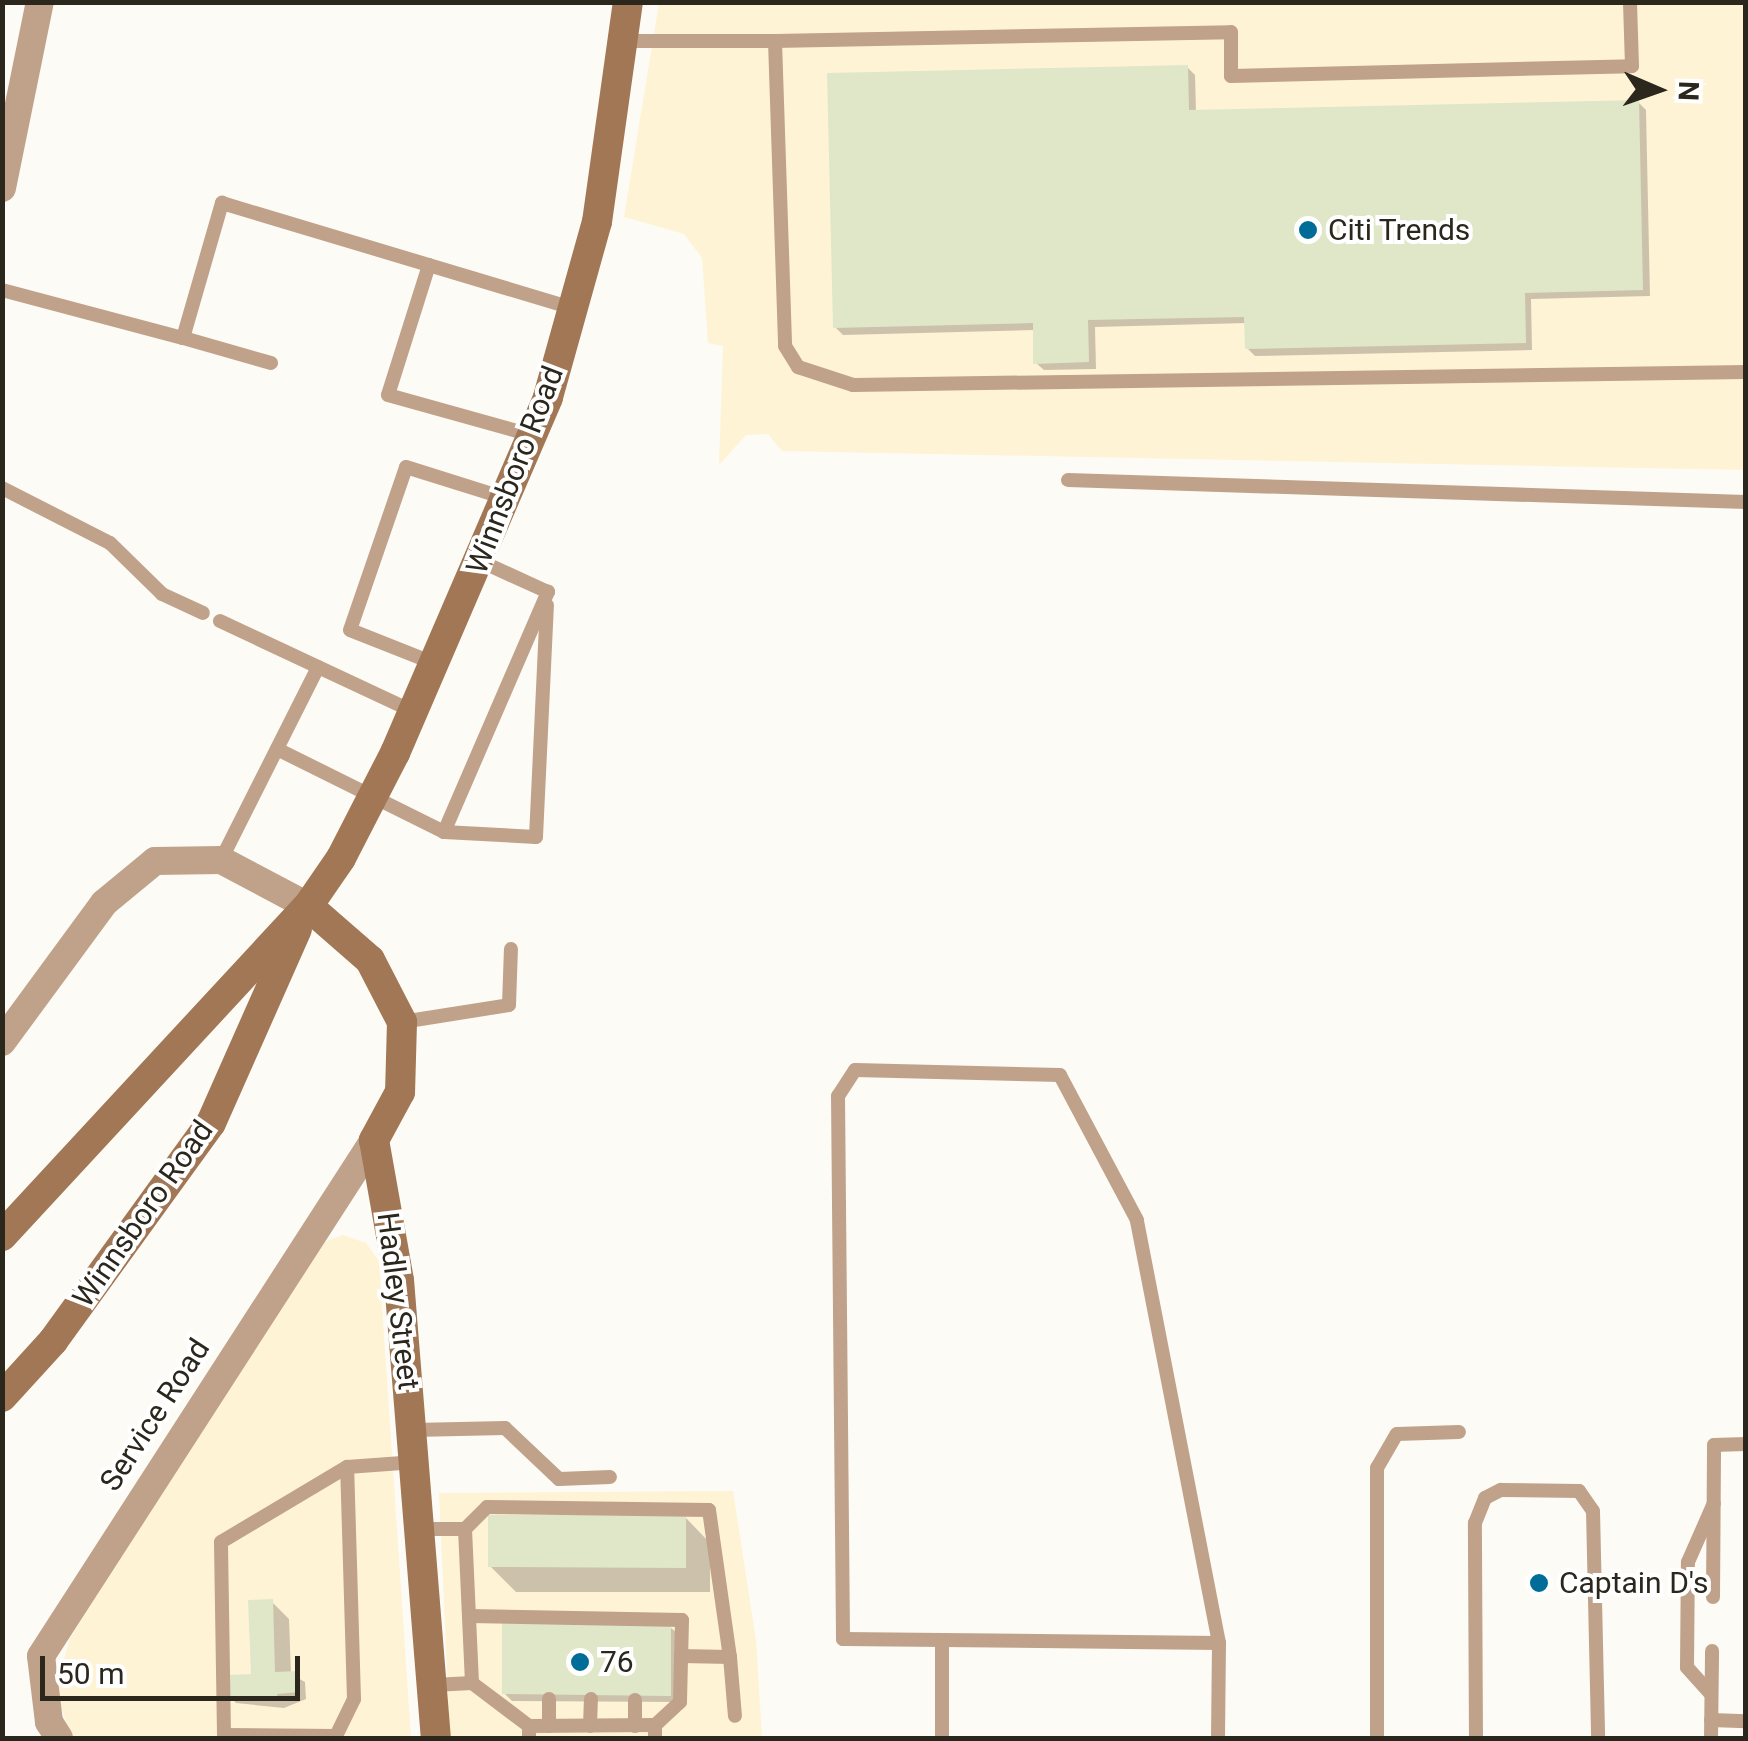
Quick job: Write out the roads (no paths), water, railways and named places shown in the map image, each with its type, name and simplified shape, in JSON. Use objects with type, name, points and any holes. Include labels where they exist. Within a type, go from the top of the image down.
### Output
[{"type":"main road","name":"Winnsboro Road","points":[[2,1397],[54,1341],[211,1122],[308,906],[371,800],[436,664],[532,436],[573,308],[597,222],[628,2]]},
{"type":"main road","name":"Winnsboro Road","points":[[2,1236],[308,906]]},
{"type":"main road","points":[[308,906],[370,960],[402,1022],[400,1092],[374,1140]]},
{"type":"main road","name":"Hadley Street","points":[[374,1140],[400,1280],[423,1529],[436,1738]]},
{"type":"street","points":[[2,188],[40,2]]},
{"type":"street","points":[[2,1042],[104,904],[155,861],[221,860],[308,906]]},
{"type":"street","name":"Service Road","points":[[58,1738],[49,1722],[41,1656],[374,1140]]},
{"type":"lane","points":[[625,41],[775,42],[1231,32],[1231,76],[1632,66],[1630,2]]},
{"type":"lane","points":[[775,42],[785,346],[798,367],[853,385],[901,388],[1746,372]]},
{"type":"lane","points":[[183,338],[222,204],[573,308]]},
{"type":"lane","points":[[429,265],[388,395],[532,436]]},
{"type":"lane","points":[[2,290],[271,364]]},
{"type":"lane","points":[[436,664],[350,630],[406,467],[506,498]]},
{"type":"lane","points":[[1068,480],[1746,502]]},
{"type":"lane","points":[[2,488],[110,543],[162,594],[203,613]]},
{"type":"lane","points":[[480,561],[548,592]]},
{"type":"lane","points":[[444,832],[548,592]]},
{"type":"lane","points":[[276,749],[371,800],[444,832],[536,837],[548,592]]},
{"type":"lane","points":[[220,622],[414,712]]},
{"type":"lane","points":[[221,860],[318,667]]},
{"type":"lane","points":[[402,1022],[508,1005],[511,949]]},
{"type":"lane","points":[[1218,1738],[1219,1643],[1137,1220],[1060,1075],[855,1070],[838,1096],[844,1639],[1219,1643]]},
{"type":"lane","points":[[414,1430],[505,1428],[559,1479],[610,1477]]},
{"type":"lane","points":[[1377,1738],[1377,1468],[1397,1434],[1459,1432]]},
{"type":"lane","points":[[1713,1597],[1714,1445],[1746,1444]]},
{"type":"lane","points":[[347,1468],[354,1699],[336,1737],[224,1735],[221,1542],[347,1468],[417,1462]]},
{"type":"lane","points":[[1476,1738],[1475,1523],[1486,1498],[1501,1490],[1580,1491],[1593,1510],[1598,1738]]},
{"type":"lane","points":[[1711,1694],[1687,1667],[1688,1562],[1714,1503]]},
{"type":"lane","points":[[423,1529],[465,1529],[487,1508],[709,1510],[735,1716]]},
{"type":"lane","points":[[465,1529],[472,1683]]},
{"type":"lane","points":[[433,1686],[472,1683],[529,1732],[549,1726],[634,1726],[655,1732],[680,1702],[682,1620],[592,1624],[469,1616]]},
{"type":"lane","points":[[942,1642],[942,1738]]},
{"type":"lane","points":[[1711,1738],[1712,1651]]},
{"type":"lane","points":[[681,1656],[730,1657]]},
{"type":"lane","points":[[549,1699],[549,1726]]},
{"type":"lane","points":[[590,1726],[591,1699]]},
{"type":"lane","points":[[634,1726],[635,1700]]},
{"type":"lane","points":[[1711,1720],[1746,1721]]},
{"type":"place","name":"Citi Trends","points":[[1308,230]]},
{"type":"place","name":"Captain D's","points":[[1539,1583]]},
{"type":"place","name":"76","points":[[580,1662]]}]
